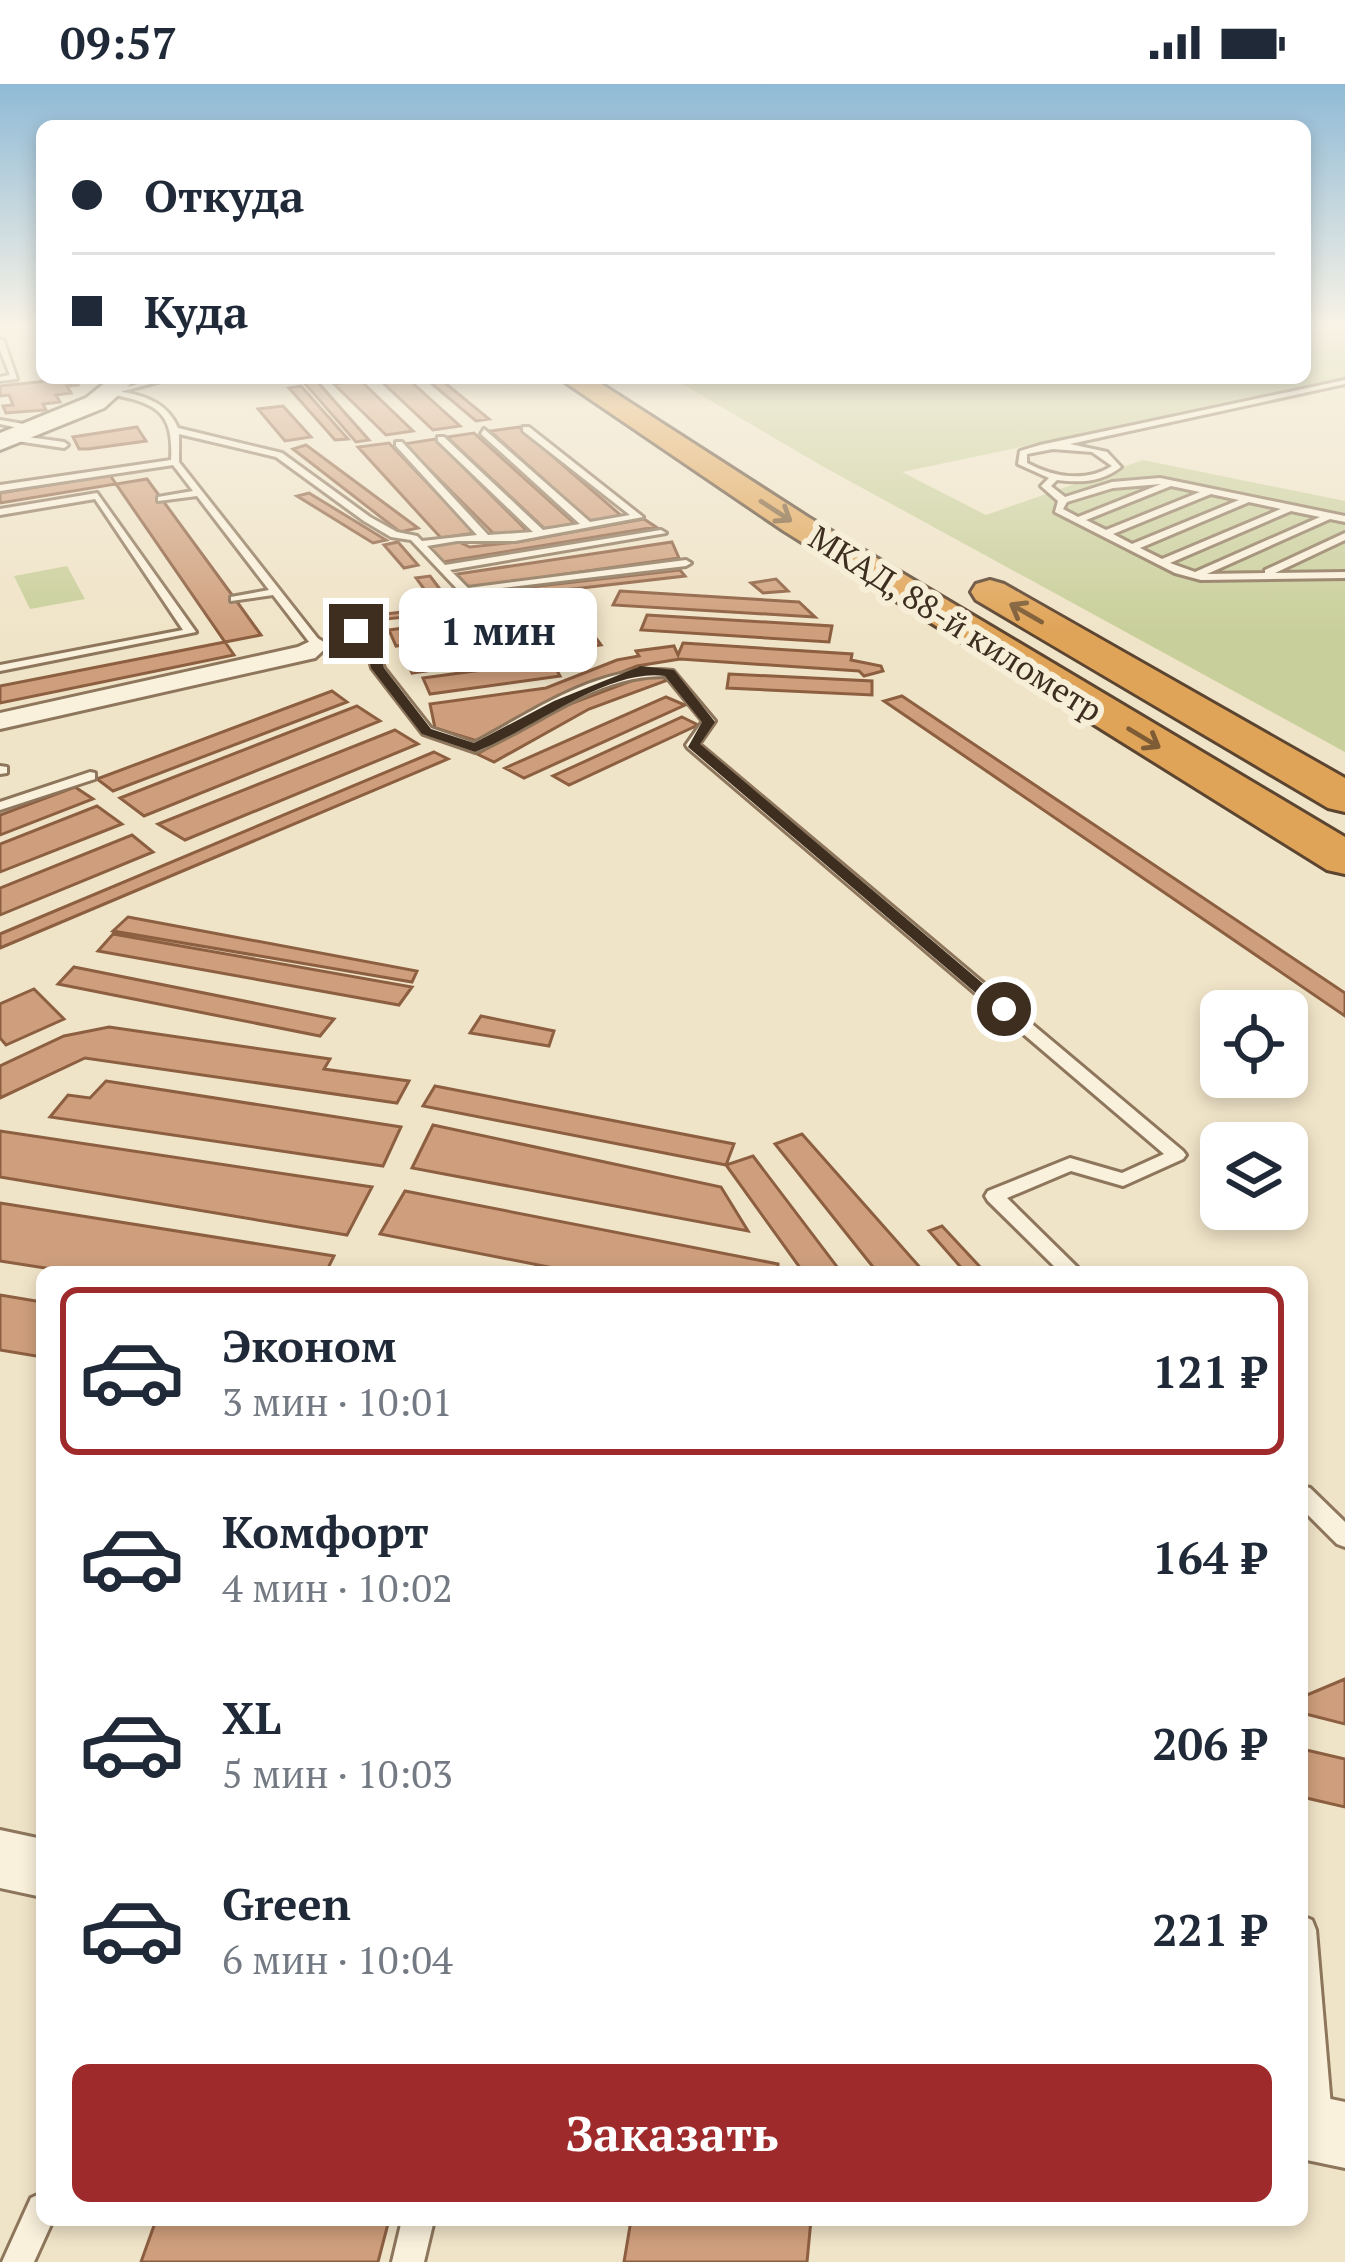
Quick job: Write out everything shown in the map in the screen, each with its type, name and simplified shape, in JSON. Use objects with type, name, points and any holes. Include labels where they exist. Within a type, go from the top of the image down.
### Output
[{"type":"highway","name":"МКАД, 88-й километр","points":[[649,428],[796,524],[1345,859]]},
{"type":"highway","name":"МКАД, 88-й километр","points":[[708,428],[803,484]]},
{"type":"highway","name":"МКАД, 88-й километр","points":[[948,568],[1345,798]]},
{"type":"street","points":[[0,721],[306,653],[317,645]]},
{"type":"street","points":[[0,1859],[36,1867]]},
{"type":"lane","points":[[1043,447],[1095,450],[1114,460],[1115,470],[1094,477],[1033,471],[1020,460],[1028,451],[1043,447],[1131,428]]},
{"type":"lane","points":[[420,544],[541,534],[638,517],[526,429]]},
{"type":"lane","points":[[317,645],[175,462],[174,430],[279,455],[368,519],[420,544],[465,591],[686,563]]},
{"type":"lane","points":[[1095,450],[1095,441],[1115,431]]},
{"type":"lane","points":[[484,432],[588,526]]},
{"type":"lane","points":[[12,433],[64,445]]},
{"type":"lane","points":[[441,439],[541,534]]},
{"type":"lane","points":[[399,444],[486,539]]},
{"type":"lane","points":[[0,488],[175,462]]},
{"type":"lane","points":[[1078,520],[1197,474]]},
{"type":"lane","points":[[1055,476],[1046,486],[1063,500]]},
{"type":"lane","points":[[1106,534],[1234,482]]},
{"type":"lane","points":[[1339,516],[1177,484],[1125,483],[1063,500],[1058,510],[1196,575],[1341,573]]},
{"type":"lane","points":[[1133,548],[1271,489]]},
{"type":"lane","points":[[161,499],[199,493]]},
{"type":"lane","points":[[0,512],[97,496],[111,507],[182,610],[190,632],[0,668]]},
{"type":"lane","points":[[1162,562],[1311,497]]},
{"type":"lane","points":[[1196,575],[1339,516]]},
{"type":"lane","points":[[443,568],[662,533]]},
{"type":"lane","points":[[1259,576],[1345,536]]},
{"type":"lane","points":[[235,599],[275,592]]},
{"type":"lane","points":[[356,631],[371,642],[378,668],[427,731],[475,748],[559,704],[645,669],[669,673],[709,722],[692,745],[1177,1155],[1123,1180],[1070,1164],[994,1196],[1066,1266]]},
{"type":"lane","points":[[0,806],[90,776]]},
{"type":"lane","points":[[1308,1501],[1345,1537]]},
{"type":"lane","points":[[1308,1990],[1322,2130]]},
{"type":"lane","points":[[18,2262],[36,2222]]},
{"type":"lane","points":[[408,2262],[417,2226]]},
{"type":"green space","points":[[757,428],[1113,428],[902,472],[986,515],[1143,460],[1345,501],[1345,752]]},
{"type":"green space","points":[[67,566],[85,599],[30,609],[14,576]]},
{"type":"building","points":[[137,428],[146,441],[79,449],[73,437]]},
{"type":"building","points":[[274,428],[303,428],[311,437],[285,441]]},
{"type":"building","points":[[324,428],[338,428],[348,439],[335,440]]},
{"type":"building","points":[[343,428],[358,428],[369,440],[356,442]]},
{"type":"building","points":[[378,428],[413,431],[386,435]]},
{"type":"building","points":[[520,428],[624,518],[592,523],[490,431]]},
{"type":"building","points":[[474,433],[575,524],[545,529],[447,437]]},
{"type":"building","points":[[435,439],[529,533],[497,537],[404,444]]},
{"type":"building","points":[[389,443],[475,533],[441,538],[358,447]]},
{"type":"building","points":[[306,445],[418,528],[400,532],[293,449]]},
{"type":"building","points":[[110,475],[116,484],[0,503],[0,493]]},
{"type":"building","points":[[147,479],[261,635],[225,642],[116,484]]},
{"type":"building","points":[[309,493],[386,540],[373,543],[297,496]]},
{"type":"building","points":[[644,519],[656,527],[443,562],[427,545],[454,540],[470,547],[517,542]]},
{"type":"building","points":[[398,542],[418,565],[404,568],[384,545]]},
{"type":"building","points":[[672,542],[679,558],[468,588],[457,574]]},
{"type":"building","points":[[680,570],[685,576],[453,603],[450,596]]},
{"type":"building","points":[[430,576],[449,601],[435,604],[416,578]]},
{"type":"building","points":[[776,579],[788,591],[763,593],[751,583]]},
{"type":"building","points":[[620,591],[799,602],[815,617],[613,605]]},
{"type":"building","points":[[563,594],[566,599],[387,619],[385,614]]},
{"type":"building","points":[[570,605],[580,620],[396,646],[389,630]]},
{"type":"building","points":[[647,615],[832,626],[829,642],[641,630]]},
{"type":"building","points":[[590,630],[601,645],[412,673],[404,656]]},
{"type":"building","points":[[225,642],[234,655],[0,703],[0,686]]},
{"type":"building","points":[[683,643],[852,654],[851,660],[881,666],[883,671],[864,676],[859,671],[680,659],[637,666],[555,699],[477,741],[435,728],[430,704],[546,688],[639,656],[636,651],[674,646],[678,655]]},
{"type":"building","points":[[585,656],[589,662],[555,667],[560,676],[430,694],[423,678]]},
{"type":"building","points":[[652,673],[668,680],[589,709],[494,762],[477,754],[567,705]]},
{"type":"building","points":[[729,674],[872,681],[872,695],[727,688]]},
{"type":"building","points":[[332,691],[347,702],[113,791],[97,779]]},
{"type":"building","points":[[902,696],[1345,993],[1345,1016],[1308,990],[884,701]]},
{"type":"building","points":[[666,697],[685,705],[524,778],[505,768]]},
{"type":"building","points":[[357,706],[380,721],[144,816],[120,798]]},
{"type":"building","points":[[682,717],[698,725],[569,785],[553,776]]},
{"type":"building","points":[[395,730],[418,744],[185,840],[158,824]]},
{"type":"building","points":[[434,752],[448,759],[0,948],[0,934]]},
{"type":"building","points":[[75,787],[93,799],[0,835],[0,815]]},
{"type":"building","points":[[97,806],[122,824],[0,872],[0,844]]},
{"type":"building","points":[[132,835],[153,852],[0,915],[0,888]]},
{"type":"building","points":[[128,917],[417,971],[412,982],[113,931]]},
{"type":"building","points":[[113,934],[412,987],[399,1005],[98,951]]},
{"type":"building","points":[[74,967],[334,1019],[320,1036],[58,984]]},
{"type":"building","points":[[34,989],[64,1019],[6,1045],[0,1038],[0,1004]]},
{"type":"building","points":[[481,1016],[554,1031],[549,1046],[470,1033]]},
{"type":"building","points":[[109,1027],[330,1059],[324,1069],[409,1081],[397,1103],[85,1058],[0,1098],[0,1066],[64,1036]]},
{"type":"building","points":[[106,1081],[401,1127],[383,1166],[50,1117],[68,1095],[90,1098]]},
{"type":"building","points":[[435,1086],[734,1144],[726,1165],[423,1106]]},
{"type":"building","points":[[433,1125],[721,1187],[748,1231],[412,1168]]},
{"type":"building","points":[[0,1131],[372,1187],[347,1235],[0,1177]]},
{"type":"building","points":[[802,1134],[919,1266],[872,1266],[775,1144]]},
{"type":"building","points":[[753,1156],[836,1266],[799,1266],[726,1165]]},
{"type":"building","points":[[405,1191],[778,1266],[543,1266],[380,1234]]},
{"type":"building","points":[[0,1203],[334,1256],[329,1266],[36,1267],[0,1261]]},
{"type":"building","points":[[942,1226],[979,1266],[960,1266],[929,1231]]},
{"type":"building","points":[[0,1295],[36,1301],[36,1356],[0,1350]]},
{"type":"building","points":[[1345,1679],[1345,1724],[1308,1715],[1308,1694]]},
{"type":"building","points":[[1308,1750],[1345,1759],[1345,1807],[1308,1798]]},
{"type":"building","points":[[154,2226],[387,2226],[378,2262],[141,2262]]},
{"type":"building","points":[[630,2226],[810,2226],[807,2262],[624,2262]]},
{"type":"route","points":[[356,631],[371,642],[378,668],[427,731],[475,748],[559,704],[645,669],[669,673],[709,722],[692,745],[1004,1009]]}]
